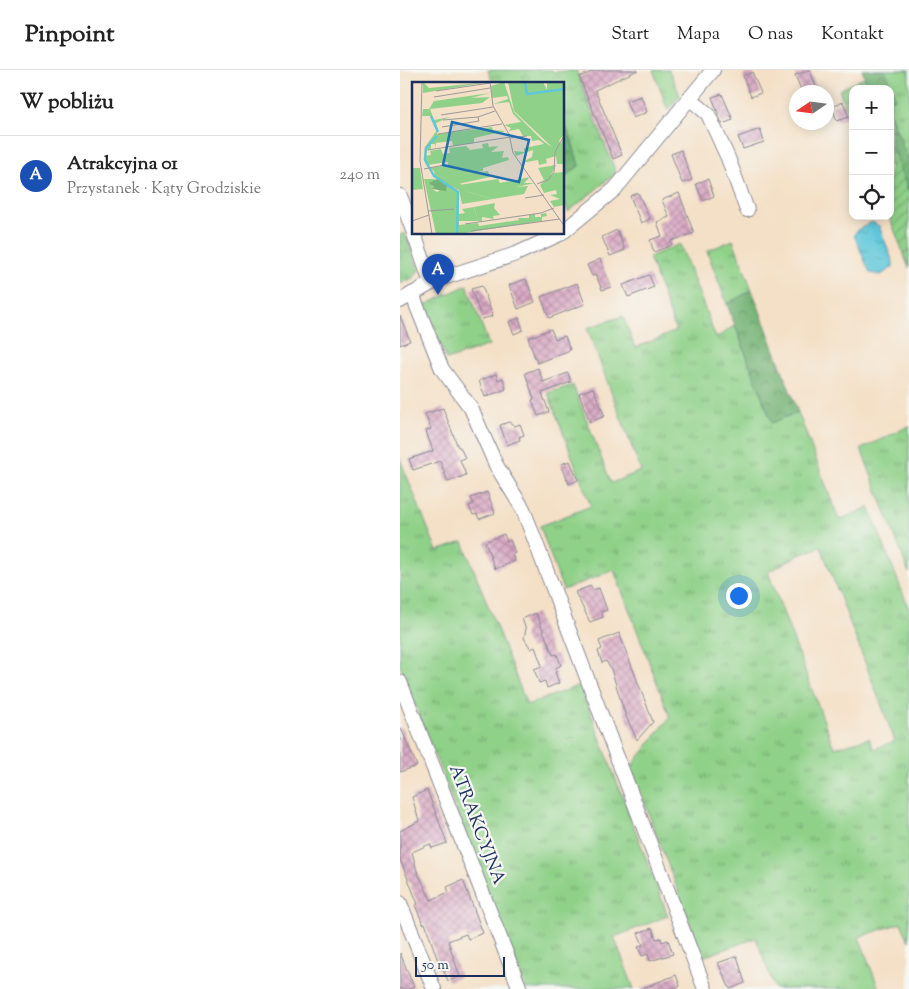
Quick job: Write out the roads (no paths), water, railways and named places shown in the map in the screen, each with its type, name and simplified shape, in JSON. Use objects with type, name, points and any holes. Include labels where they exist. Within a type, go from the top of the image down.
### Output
[{"type":"street","points":[[565,230],[615,189],[713,70]]},
{"type":"street","points":[[689,98],[708,114],[728,158],[747,210]]},
{"type":"street","points":[[400,196],[412,228]]},
{"type":"street","points":[[415,235],[431,283]]},
{"type":"street","points":[[558,235],[516,254],[431,283],[406,298],[442,369],[471,408],[496,465],[523,509],[705,989]]},
{"type":"street","name":"ATRAKCYJNA","points":[[400,682],[518,986]]},
{"type":"street","points":[[400,902],[434,989]]},
{"type":"water","points":[[872,222],[879,226],[893,262],[893,267],[881,275],[870,273],[854,235],[857,230]]},
{"type":"place","name":"Atrakcyjna 01","points":[[438,295]]}]
